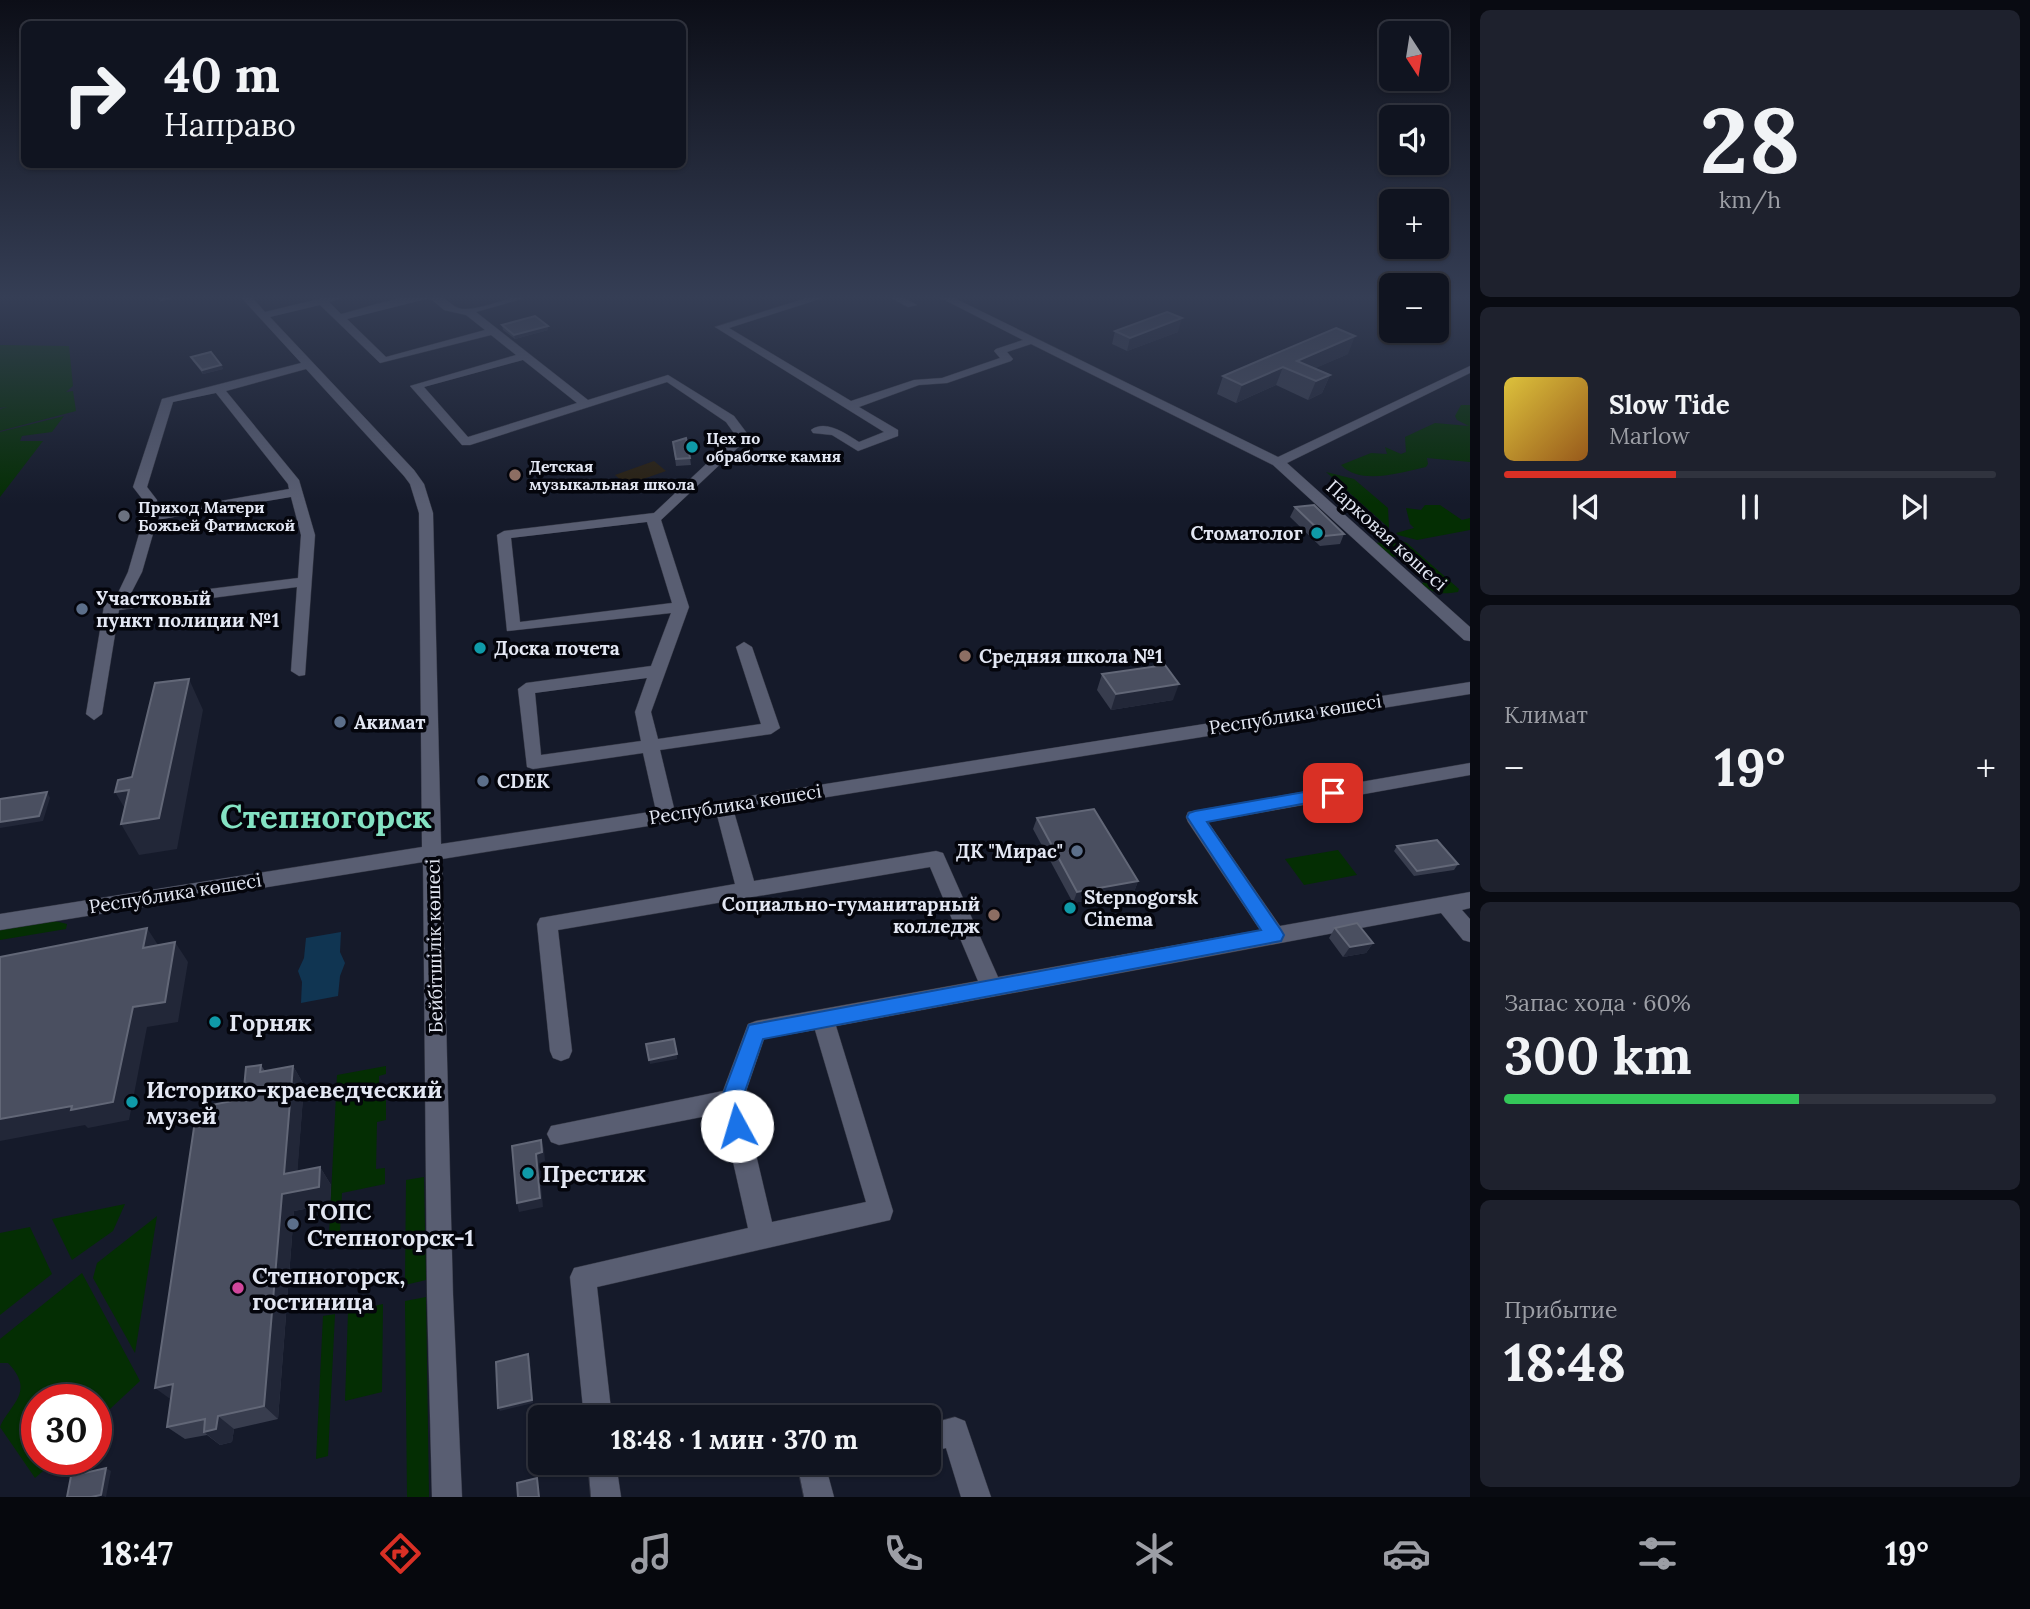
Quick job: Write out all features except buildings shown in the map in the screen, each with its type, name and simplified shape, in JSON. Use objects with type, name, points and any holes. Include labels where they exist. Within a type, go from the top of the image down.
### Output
[{"type":"street","points":[[94,714],[112,607],[124,595],[135,572],[151,517],[150,500],[140,487],[168,399],[219,389],[307,365]]},
{"type":"street","name":"Бейбітшілік көшесі","points":[[307,365],[409,474],[422,496],[426,513],[440,1295],[447,1497]]},
{"type":"street","points":[[493,365],[416,386],[466,442],[668,378],[730,419],[743,436],[658,517],[504,535],[513,628],[681,607]]},
{"type":"street","points":[[536,365],[586,404]]},
{"type":"street","points":[[782,365],[894,433],[858,447],[835,432],[817,430]]},
{"type":"street","points":[[849,406],[918,382],[943,380],[989,365]]},
{"type":"street","name":"Парковая көшесі","points":[[1080,365],[1278,462],[1470,636]]},
{"type":"street","points":[[1278,462],[1470,369]]},
{"type":"street","points":[[219,389],[294,483],[308,535],[299,671]]},
{"type":"street","points":[[151,517],[296,492]]},
{"type":"street","points":[[653,518],[681,607],[643,712],[666,814]]},
{"type":"street","points":[[112,607],[304,582]]},
{"type":"street","points":[[657,671],[526,689],[533,763],[771,728],[744,647]]},
{"type":"street","name":"Республика көшесі","points":[[0,922],[1470,688]]},
{"type":"street","points":[[1274,935],[1195,817],[1470,769]]},
{"type":"street","points":[[723,805],[747,890]]},
{"type":"street","points":[[561,1051],[547,925],[936,858],[992,988]]},
{"type":"street","points":[[763,1237],[731,1100],[756,1031],[1470,900]]},
{"type":"street","points":[[1446,905],[1470,934]]},
{"type":"street","points":[[597,1405],[583,1277],[881,1211],[823,1019]]},
{"type":"street","points":[[559,1134],[731,1100]]},
{"type":"street","points":[[941,1435],[955,1432],[975,1497]]},
{"type":"street","points":[[603,1475],[606,1497]]},
{"type":"street","points":[[814,1475],[819,1497]]},
{"type":"shaded area","points":[[654,461],[666,471],[626,485],[615,475]]},
{"type":"green space","points":[[0,365],[71,365],[73,386],[66,392],[73,391],[76,411],[0,431],[0,409],[7,407],[0,408]]},
{"type":"green space","points":[[1461,405],[1470,405],[1470,462],[1427,458],[1426,467],[1382,476],[1359,475],[1341,465],[1371,453],[1387,454],[1385,447],[1401,454],[1406,452],[1405,437],[1435,423],[1469,426],[1455,416]]},
{"type":"green space","points":[[64,416],[52,432],[22,436],[20,441],[43,441],[0,497],[0,432]]},
{"type":"green space","points":[[1326,472],[1354,479],[1388,508],[1389,528]]},
{"type":"green space","points":[[1425,505],[1440,505],[1462,520],[1470,518],[1470,530],[1417,540],[1398,535],[1396,533],[1414,528],[1410,524],[1406,508],[1421,510]]},
{"type":"green space","points":[[1399,540],[1407,543],[1459,589],[1458,592],[1443,593],[1431,590],[1422,584],[1425,580],[1402,558],[1390,556],[1376,543]]},
{"type":"green space","points":[[1338,850],[1357,875],[1304,885],[1285,859]]},
{"type":"green space","points":[[55,921],[67,924],[66,929],[0,940],[0,930]]},
{"type":"green space","points":[[386,1066],[386,1074],[379,1076],[379,1093],[386,1093],[386,1120],[377,1122],[376,1169],[385,1168],[385,1184],[342,1193],[340,1233],[329,1235],[337,1075]]},
{"type":"green space","points":[[424,1177],[426,1280],[405,1285],[406,1180]]},
{"type":"green space","points":[[125,1204],[113,1231],[72,1260],[52,1219]]},
{"type":"green space","points":[[157,1216],[135,1353],[93,1278],[97,1263]]},
{"type":"green space","points":[[30,1227],[52,1274],[0,1315],[0,1233]]},
{"type":"green space","points":[[82,1273],[140,1381],[112,1407],[112,1384],[21,1384],[21,1458],[0,1427],[18,1397],[20,1382],[8,1363],[0,1363],[0,1339]]},
{"type":"green space","points":[[426,1297],[429,1497],[407,1497],[405,1301]]},
{"type":"green space","points":[[383,1304],[382,1392],[345,1401],[348,1312]]},
{"type":"green space","points":[[335,1314],[328,1456],[316,1459],[323,1316]]},
{"type":"water","points":[[341,932],[340,952],[345,963],[340,976],[338,996],[301,1003],[302,982],[298,971],[304,958],[306,938]]},
{"type":"place","name":"Цех по обработке камня","points":[[692,447]]},
{"type":"place","name":"Детская музыкальная школа","points":[[515,475]]},
{"type":"place","name":"Приход Матери Божьей Фатимской","points":[[124,516]]},
{"type":"place","name":"Стоматолог","points":[[1317,533]]},
{"type":"place","name":"Участковый пункт полиции №1","points":[[82,609]]},
{"type":"place","name":"Доска почета","points":[[480,648]]},
{"type":"place","name":"Средняя школа №1","points":[[965,656]]},
{"type":"place","name":"Акимат","points":[[340,722]]},
{"type":"place","name":"CDEK","points":[[483,781]]},
{"type":"place","name":"ДК \"Мирас\"","points":[[1077,851]]},
{"type":"place","name":"Stepnogorsk Cinema","points":[[1070,908]]},
{"type":"place","name":"Социально-гуманитарный колледж","points":[[994,915]]},
{"type":"place","name":"Горняк","points":[[215,1022]]},
{"type":"place","name":"Историко-краеведческий музей","points":[[132,1102]]},
{"type":"place","name":"Престиж","points":[[528,1173]]},
{"type":"place","name":"ГОПС Степногорск-1","points":[[293,1224]]},
{"type":"place","name":"Степногорск, гостиница","points":[[238,1288]]},
{"type":"district","name":"Степногорск","points":[[326,816]]},
{"type":"route","points":[[737,1126],[731,1100],[756,1031],[1274,935],[1195,817],[1333,793]]}]
